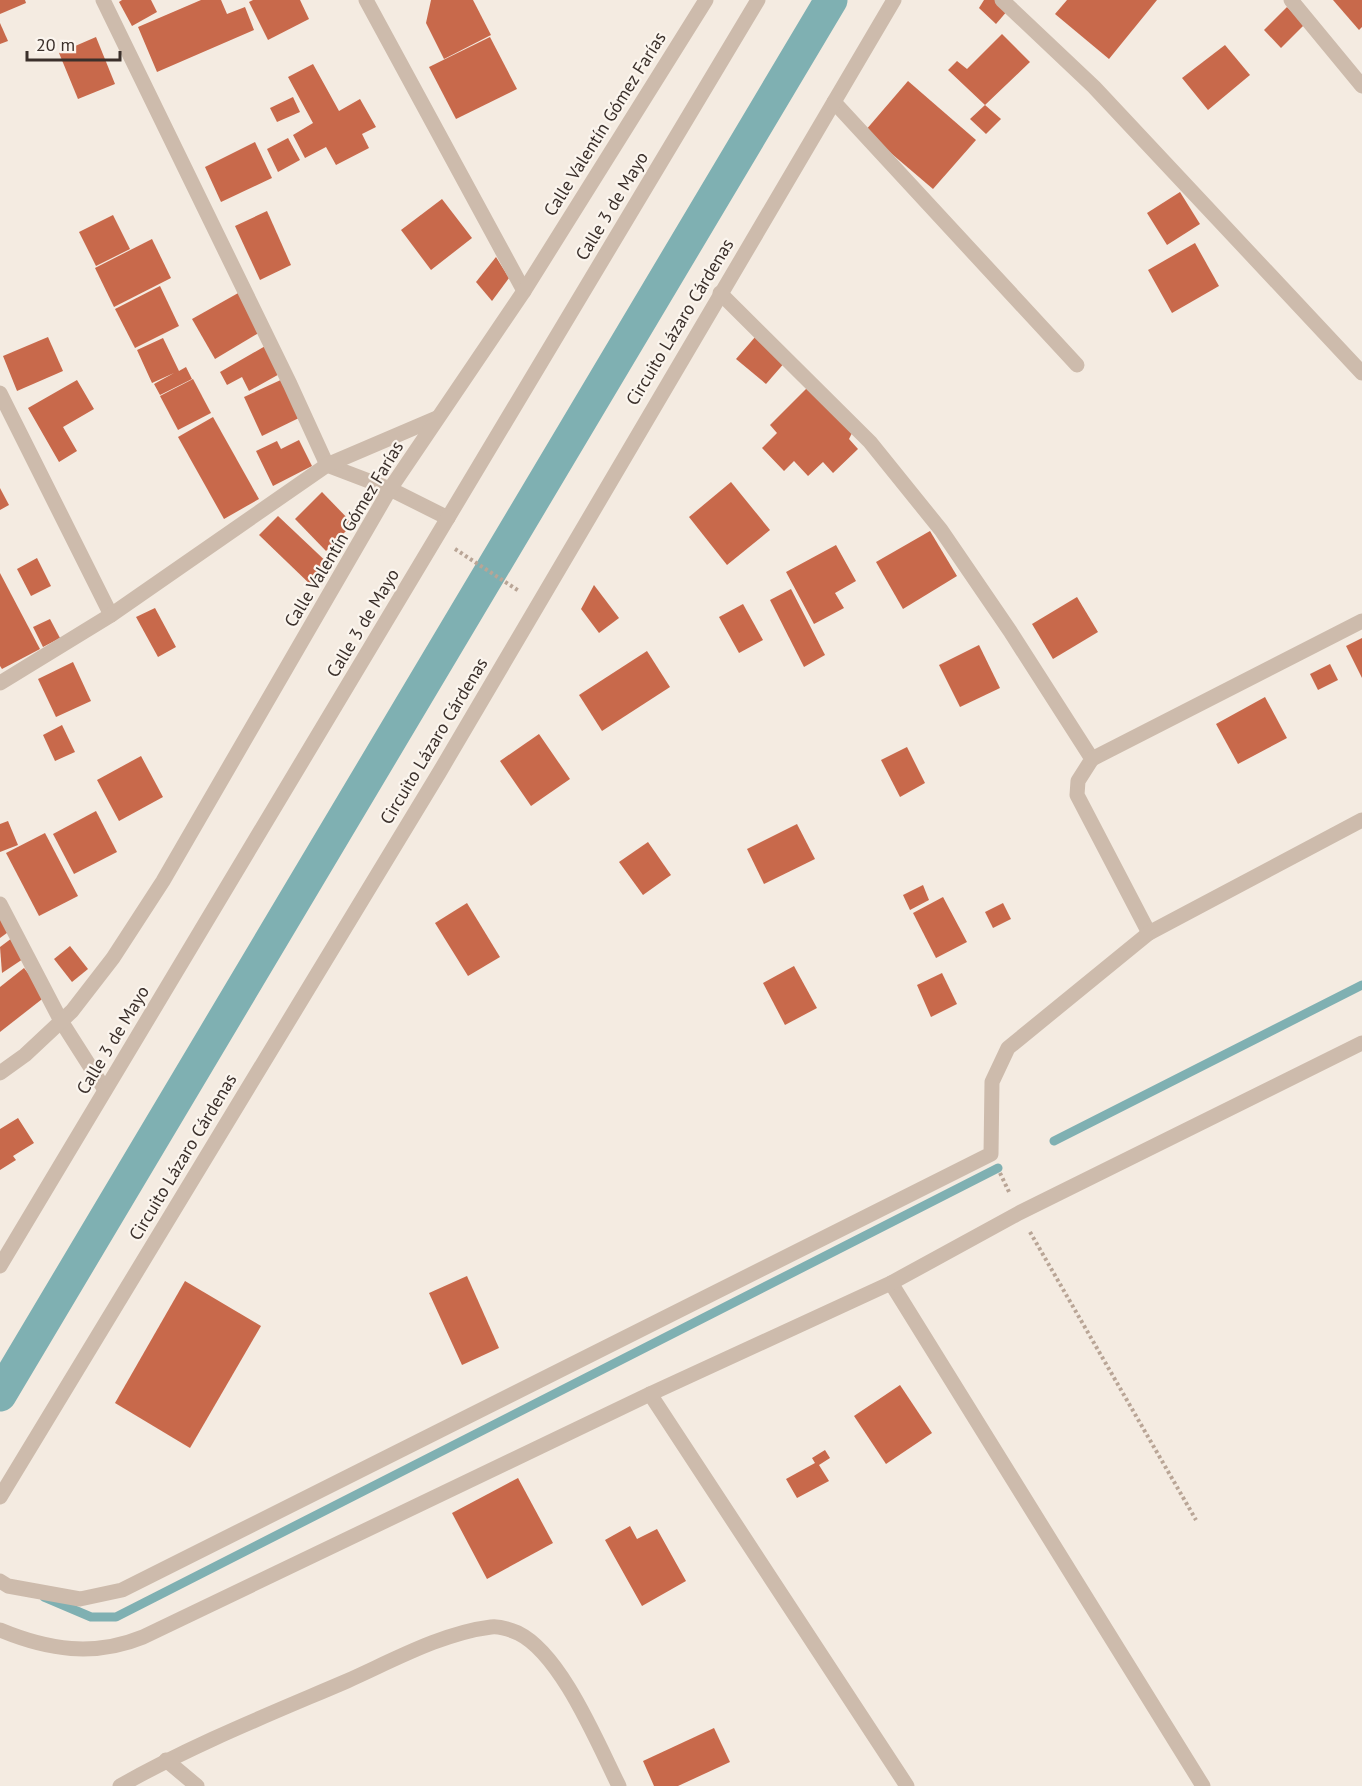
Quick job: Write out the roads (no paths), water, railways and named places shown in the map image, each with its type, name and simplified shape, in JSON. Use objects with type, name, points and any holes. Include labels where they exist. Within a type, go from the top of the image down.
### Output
[{"type":"street","points":[[103,0],[291,384],[327,465],[390,489],[448,518]]},
{"type":"street","points":[[366,0],[524,291]]},
{"type":"street","name":"Calle Valentín Gómez Farías","points":[[0,1073],[61,1021],[113,958],[163,881],[390,489],[524,291],[706,0]]},
{"type":"street","name":"Calle 3 de Mayo","points":[[0,1266],[758,0]]},
{"type":"street","name":"Circuito Lázaro Cárdenas","points":[[0,1497],[439,773],[720,292],[894,0]]},
{"type":"street","points":[[1002,0],[1094,87],[1362,373]]},
{"type":"street","points":[[1291,0],[1362,86]]},
{"type":"street","points":[[834,102],[1077,365]]},
{"type":"street","points":[[720,292],[870,442],[941,530],[1010,631],[1092,759]]},
{"type":"street","points":[[0,393],[111,615]]},
{"type":"street","points":[[0,683],[111,615],[327,465],[438,417]]},
{"type":"street","points":[[1149,933],[1077,795],[1078,781],[1092,759],[1362,621]]},
{"type":"street","points":[[0,1581],[8,1586],[80,1599],[122,1590],[991,1154],[992,1082],[1008,1048],[1149,933],[1362,820]]},
{"type":"street","points":[[0,904],[61,1021],[105,1090]]},
{"type":"street","points":[[0,1630],[22,1639],[66,1650],[99,1650],[120,1646],[650,1394],[891,1283],[1019,1213],[1362,1043]]},
{"type":"street","points":[[891,1283],[1203,1786]]},
{"type":"street","points":[[650,1394],[907,1786]]},
{"type":"street","points":[[120,1786],[166,1760],[416,1651],[468,1631],[494,1626],[516,1632],[536,1644],[558,1669],[619,1786]]},
{"type":"street","points":[[166,1760],[197,1786]]},
{"type":"waterway","points":[[0,1395],[831,0]]},
{"type":"waterway","points":[[1054,1141],[1362,985]]},
{"type":"waterway","points":[[44,1597],[91,1617],[116,1617],[998,1168]]}]
